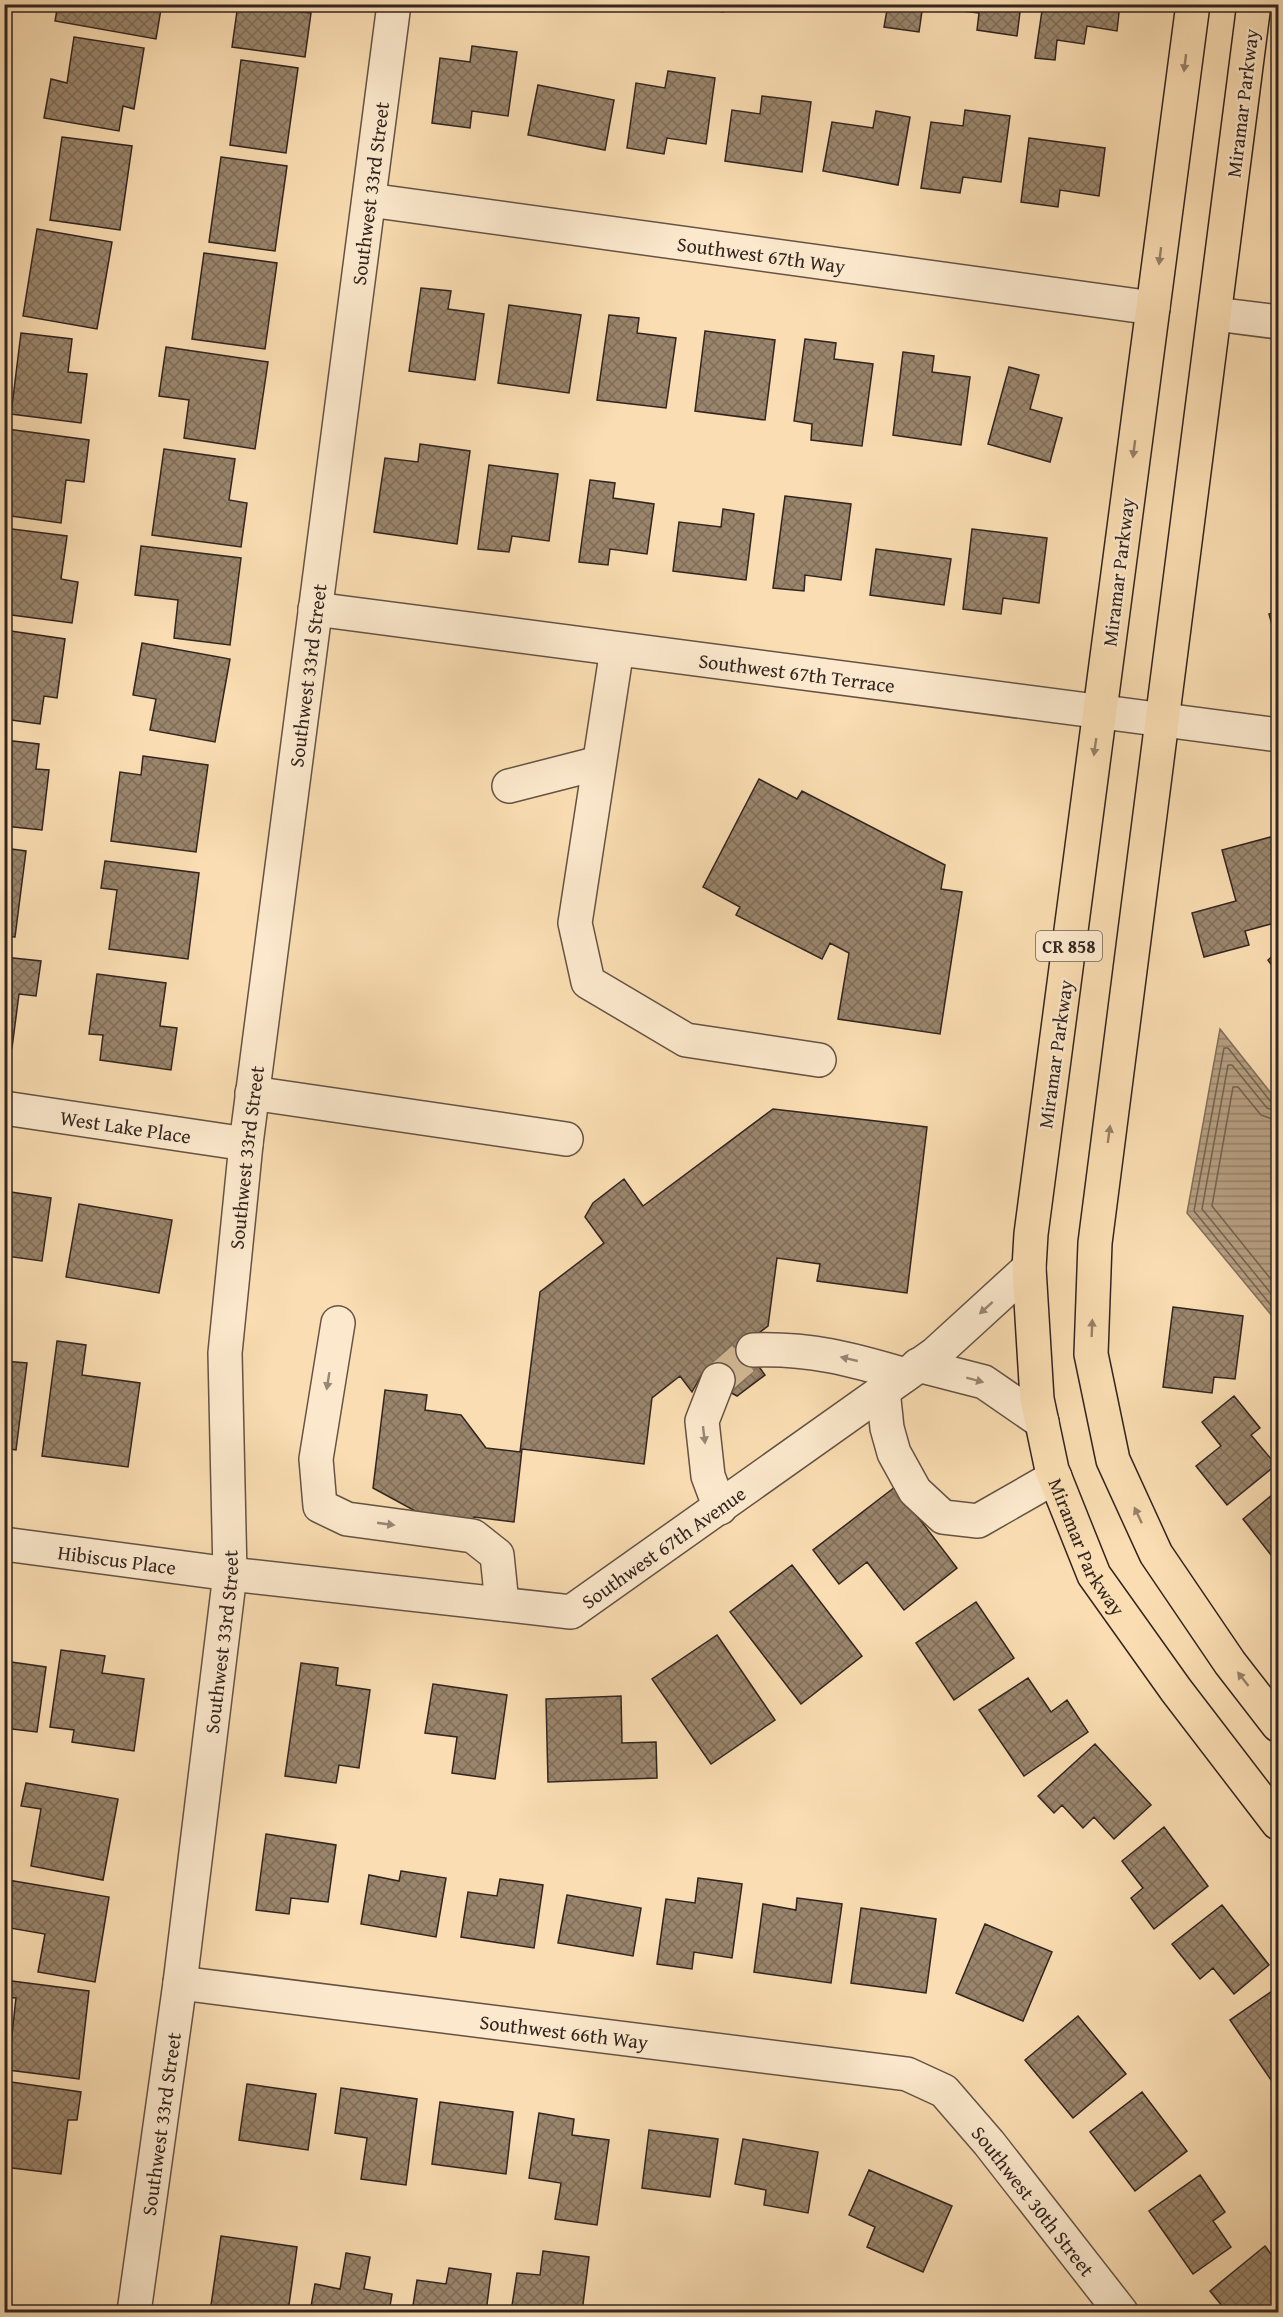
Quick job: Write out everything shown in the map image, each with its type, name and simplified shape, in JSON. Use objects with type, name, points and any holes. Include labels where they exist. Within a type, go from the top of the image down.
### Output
[{"type":"main road","name":"Miramar Parkway","points":[[1193,4],[1032,1222],[1029,1268],[1037,1399],[1055,1477],[1094,1575],[1176,1690],[1278,1823]]},
{"type":"main road","name":"Miramar Parkway","points":[[1254,4],[1095,1244],[1091,1354],[1113,1460],[1156,1554],[1230,1663],[1278,1725]]},
{"type":"street","name":"Southwest 33rd Street","points":[[134,2313],[180,1983],[230,1574],[225,1353],[246,1144],[394,4]]},
{"type":"street","name":"Southwest 67th Way","points":[[369,200],[1153,308]]},
{"type":"street","points":[[1215,314],[1278,322]]},
{"type":"street","name":"Southwest 67th Terrace","points":[[315,609],[1278,735]]},
{"type":"street","points":[[617,649],[574,922],[588,982],[686,1040],[819,1060]]},
{"type":"street","points":[[509,786],[599,763]]},
{"type":"street","points":[[252,1093],[566,1139]]},
{"type":"street","name":"West Lake Place","points":[[4,1107],[246,1144]]},
{"type":"street","name":"Southwest 67th Avenue","points":[[230,1574],[571,1612],[935,1354],[1029,1268]]},
{"type":"street","points":[[338,1323],[316,1458],[320,1506],[347,1519],[473,1536],[497,1555],[502,1604]]},
{"type":"street","points":[[753,1350],[792,1348],[850,1359],[902,1377],[984,1382],[1042,1422]]},
{"type":"street","points":[[902,1377],[887,1428],[894,1453],[915,1491],[943,1517],[978,1521],[1055,1477]]},
{"type":"street","points":[[717,1380],[702,1421],[708,1476],[720,1508]]},
{"type":"street","name":"Hibiscus Place","points":[[4,1544],[230,1574]]},
{"type":"street","name":"Southwest 66th Way","points":[[180,1983],[907,2074],[944,2091]]},
{"type":"street","name":"Southwest 30th Street","points":[[944,2091],[989,2143],[1121,2313]]},
{"type":"water","points":[[1220,1029],[1278,1102],[1278,1323],[1187,1213]]},
{"type":"building","points":[[58,4],[141,4],[161,9],[156,39],[55,21]]},
{"type":"building","points":[[238,4],[293,4],[292,11],[311,13],[305,57],[232,47]]},
{"type":"building","points":[[698,4],[724,4],[723,12],[697,8]]},
{"type":"building","points":[[888,4],[923,4],[919,32],[884,27]]},
{"type":"building","points":[[947,4],[1021,4],[1017,36],[977,30],[979,13],[947,9]]},
{"type":"building","points":[[1043,4],[1120,4],[1117,31],[1087,26],[1084,44],[1057,40],[1055,60],[1035,58]]},
{"type":"building","points":[[74,37],[144,48],[134,109],[123,106],[119,131],[44,118],[51,79],[67,83]]},
{"type":"building","points":[[472,46],[517,52],[508,116],[472,111],[470,128],[432,123],[440,58],[470,62]]},
{"type":"building","points":[[241,60],[298,68],[286,153],[230,145]]},
{"type":"building","points":[[668,71],[715,78],[706,144],[667,138],[664,154],[627,148],[636,83],[665,88]]},
{"type":"building","points":[[538,85],[614,100],[605,150],[528,135]]},
{"type":"building","points":[[762,96],[811,102],[802,172],[725,161],[732,110],[760,114]]},
{"type":"building","points":[[965,110],[1010,116],[1001,182],[963,177],[960,193],[921,188],[931,122],[963,126]]},
{"type":"building","points":[[876,111],[910,117],[898,185],[823,171],[832,122],[873,128]]},
{"type":"building","points":[[62,137],[132,146],[120,230],[50,220]]},
{"type":"building","points":[[1029,138],[1105,148],[1099,196],[1060,190],[1058,207],[1021,202]]},
{"type":"building","points":[[221,157],[287,166],[275,251],[209,242]]},
{"type":"building","points":[[37,229],[112,242],[97,329],[23,316]]},
{"type":"building","points":[[204,253],[277,263],[265,349],[192,339]]},
{"type":"building","points":[[421,288],[451,291],[448,309],[484,314],[475,380],[409,371]]},
{"type":"building","points":[[509,305],[581,315],[569,393],[498,383]]},
{"type":"building","points":[[609,315],[639,318],[637,333],[676,338],[666,408],[597,400]]},
{"type":"building","points":[[705,331],[775,340],[765,420],[695,411]]},
{"type":"building","points":[[21,333],[72,339],[68,372],[87,374],[81,423],[11,414]]},
{"type":"building","points":[[805,339],[836,343],[834,359],[873,364],[862,446],[811,440],[812,424],[794,421]]},
{"type":"building","points":[[166,347],[268,362],[255,449],[184,438],[189,400],[159,396]]},
{"type":"building","points":[[903,352],[934,356],[932,372],[970,377],[961,445],[893,435]]},
{"type":"building","points":[[1009,367],[1039,375],[1030,409],[1062,418],[1050,462],[988,444]]},
{"type":"building","points":[[7,429],[89,440],[84,482],[66,480],[61,523],[4,515]]},
{"type":"building","points":[[420,444],[470,451],[457,544],[374,532],[385,458],[418,462]]},
{"type":"building","points":[[164,449],[235,459],[229,500],[247,503],[241,547],[152,535]]},
{"type":"building","points":[[489,465],[558,474],[549,541],[512,536],[509,552],[478,549]]},
{"type":"building","points":[[590,480],[615,483],[613,498],[654,504],[647,554],[610,549],[608,565],[579,562]]},
{"type":"building","points":[[785,496],[851,504],[841,580],[805,575],[804,591],[773,588]]},
{"type":"building","points":[[723,509],[754,514],[746,580],[673,571],[679,522],[721,527]]},
{"type":"building","points":[[4,528],[67,536],[61,579],[78,582],[72,623],[4,614]]},
{"type":"building","points":[[972,529],[1047,538],[1039,603],[1003,598],[1001,614],[963,609]]},
{"type":"building","points":[[141,546],[241,558],[230,645],[174,638],[178,600],[135,595]]},
{"type":"building","points":[[876,549],[951,559],[944,605],[870,595]]},
{"type":"building","points":[[1278,611],[1278,647],[1269,614]]},
{"type":"building","points":[[4,630],[65,639],[57,698],[44,696],[40,724],[4,719]]},
{"type":"building","points":[[142,643],[230,659],[215,742],[150,730],[156,699],[133,695]]},
{"type":"building","points":[[4,740],[39,744],[36,769],[49,770],[42,830],[4,826]]},
{"type":"building","points":[[143,756],[208,765],[196,852],[111,841],[120,772],[141,775]]},
{"type":"building","points":[[759,779],[797,799],[802,791],[945,865],[941,889],[962,892],[940,1034],[838,1019],[849,953],[830,943],[822,959],[736,915],[740,907],[703,887]]},
{"type":"building","points":[[1278,835],[1278,922],[1245,931],[1249,945],[1204,957],[1192,913],[1236,901],[1222,850]]},
{"type":"building","points":[[4,848],[26,851],[15,937],[4,936]]},
{"type":"building","points":[[105,861],[199,873],[188,959],[109,949],[117,890],[101,888]]},
{"type":"building","points":[[1278,951],[1278,974],[1268,960]]},
{"type":"building","points":[[4,957],[41,961],[36,996],[19,994],[12,1048],[4,1047]]},
{"type":"building","points":[[97,974],[166,983],[160,1026],[177,1028],[171,1070],[100,1060],[103,1035],[89,1034]]},
{"type":"building","points":[[773,1109],[927,1127],[907,1293],[817,1281],[820,1264],[777,1258],[768,1326],[743,1345],[765,1375],[737,1396],[701,1376],[692,1392],[680,1376],[652,1398],[644,1464],[522,1449],[514,1522],[474,1517],[463,1537],[373,1488],[385,1390],[427,1395],[425,1410],[461,1415],[486,1448],[520,1452],[540,1292],[604,1243],[585,1217],[593,1203],[624,1179],[643,1206]]},
{"type":"building","points":[[4,1191],[51,1198],[42,1261],[6,1256],[4,1265]]},
{"type":"building","points":[[79,1204],[172,1220],[159,1293],[66,1277]]},
{"type":"building","points":[[1173,1307],[1243,1316],[1235,1379],[1214,1377],[1212,1393],[1163,1387]]},
{"type":"building","points":[[57,1341],[86,1345],[82,1375],[140,1383],[128,1467],[42,1456]]},
{"type":"building","points":[[4,1361],[27,1363],[16,1450],[4,1448]]},
{"type":"building","points":[[1234,1396],[1260,1428],[1251,1435],[1276,1465],[1227,1505],[1196,1466],[1221,1446],[1202,1422]]},
{"type":"building","points":[[895,1487],[957,1568],[904,1610],[867,1562],[839,1584],[813,1550]]},
{"type":"building","points":[[1278,1490],[1278,1564],[1243,1519]]},
{"type":"building","points":[[792,1565],[862,1656],[801,1704],[730,1612]]},
{"type":"building","points":[[976,1602],[1014,1658],[954,1700],[916,1643]]},
{"type":"building","points":[[717,1635],[775,1720],[711,1764],[652,1679]]},
{"type":"building","points":[[61,1650],[105,1656],[102,1673],[144,1679],[134,1751],[72,1742],[74,1730],[50,1727]]},
{"type":"building","points":[[4,1661],[46,1667],[37,1732],[4,1728]]},
{"type":"building","points":[[301,1663],[338,1668],[336,1685],[370,1690],[359,1768],[339,1765],[336,1783],[285,1776]]},
{"type":"building","points":[[1028,1678],[1051,1712],[1067,1700],[1088,1732],[1024,1776],[979,1710]]},
{"type":"building","points":[[433,1684],[507,1695],[495,1779],[452,1773],[457,1737],[425,1733]]},
{"type":"building","points":[[621,1696],[622,1743],[656,1742],[657,1778],[548,1782],[546,1699]]},
{"type":"building","points":[[1095,1744],[1151,1805],[1114,1839],[1094,1817],[1083,1828],[1062,1805],[1054,1813],[1038,1796]]},
{"type":"building","points":[[26,1783],[118,1799],[103,1880],[31,1866],[41,1809],[21,1806]]},
{"type":"building","points":[[1164,1827],[1208,1886],[1154,1929],[1131,1898],[1143,1888],[1122,1861]]},
{"type":"building","points":[[266,1834],[336,1845],[328,1902],[291,1898],[289,1914],[256,1910]]},
{"type":"building","points":[[401,1871],[446,1878],[436,1937],[361,1924],[369,1875],[399,1881]]},
{"type":"building","points":[[698,1878],[742,1884],[732,1958],[694,1952],[692,1969],[657,1964],[666,1899],[695,1903]]},
{"type":"building","points":[[500,1879],[543,1885],[534,1948],[461,1937],[468,1892],[497,1896]]},
{"type":"building","points":[[8,1880],[109,1897],[95,1982],[38,1972],[45,1934],[4,1927]]},
{"type":"building","points":[[567,1895],[641,1908],[633,1956],[558,1943]]},
{"type":"building","points":[[797,1898],[842,1904],[831,1983],[754,1972],[763,1904],[796,1910]]},
{"type":"building","points":[[1222,1905],[1269,1965],[1234,1994],[1213,1968],[1200,1979],[1172,1944]]},
{"type":"building","points":[[861,1908],[936,1919],[926,1993],[851,1983]]},
{"type":"building","points":[[985,1924],[1052,1952],[1023,2021],[956,1993]]},
{"type":"building","points":[[4,1980],[89,1991],[79,2079],[8,2070],[16,1998],[4,1997]]},
{"type":"building","points":[[1278,1987],[1278,2079],[1273,2083],[1230,2020]]},
{"type":"building","points":[[1078,2016],[1126,2074],[1073,2118],[1025,2060]]},
{"type":"building","points":[[4,2081],[81,2092],[77,2120],[68,2120],[61,2174],[4,2167]]},
{"type":"building","points":[[247,2084],[316,2094],[308,2150],[239,2140]]},
{"type":"building","points":[[341,2088],[417,2099],[406,2185],[361,2179],[367,2138],[335,2133]]},
{"type":"building","points":[[1142,2092],[1187,2151],[1135,2191],[1090,2132]]},
{"type":"building","points":[[440,2102],[513,2112],[506,2174],[432,2164]]},
{"type":"building","points":[[539,2113],[574,2119],[572,2135],[609,2140],[597,2225],[555,2219],[561,2183],[529,2178]]},
{"type":"building","points":[[649,2130],[718,2139],[710,2197],[642,2188]]},
{"type":"building","points":[[743,2139],[818,2152],[808,2213],[764,2205],[766,2190],[735,2184]]},
{"type":"building","points":[[869,2170],[952,2206],[923,2272],[867,2247],[875,2227],[849,2215]]},
{"type":"building","points":[[1200,2175],[1225,2212],[1213,2221],[1231,2247],[1193,2274],[1149,2211]]},
{"type":"building","points":[[221,2236],[297,2247],[288,2312],[250,2309],[250,2312],[210,2312]]},
{"type":"building","points":[[1265,2246],[1278,2263],[1278,2312],[1227,2312],[1210,2291]]},
{"type":"building","points":[[543,2251],[589,2257],[582,2312],[511,2312],[517,2273],[540,2275]]},
{"type":"building","points":[[346,2253],[370,2257],[364,2289],[392,2294],[389,2312],[310,2312],[315,2284],[340,2289]]},
{"type":"building","points":[[449,2268],[491,2274],[486,2312],[412,2312],[417,2280],[446,2284]]},
{"type":"tunnel","points":[[718,1380],[753,1350]]}]
